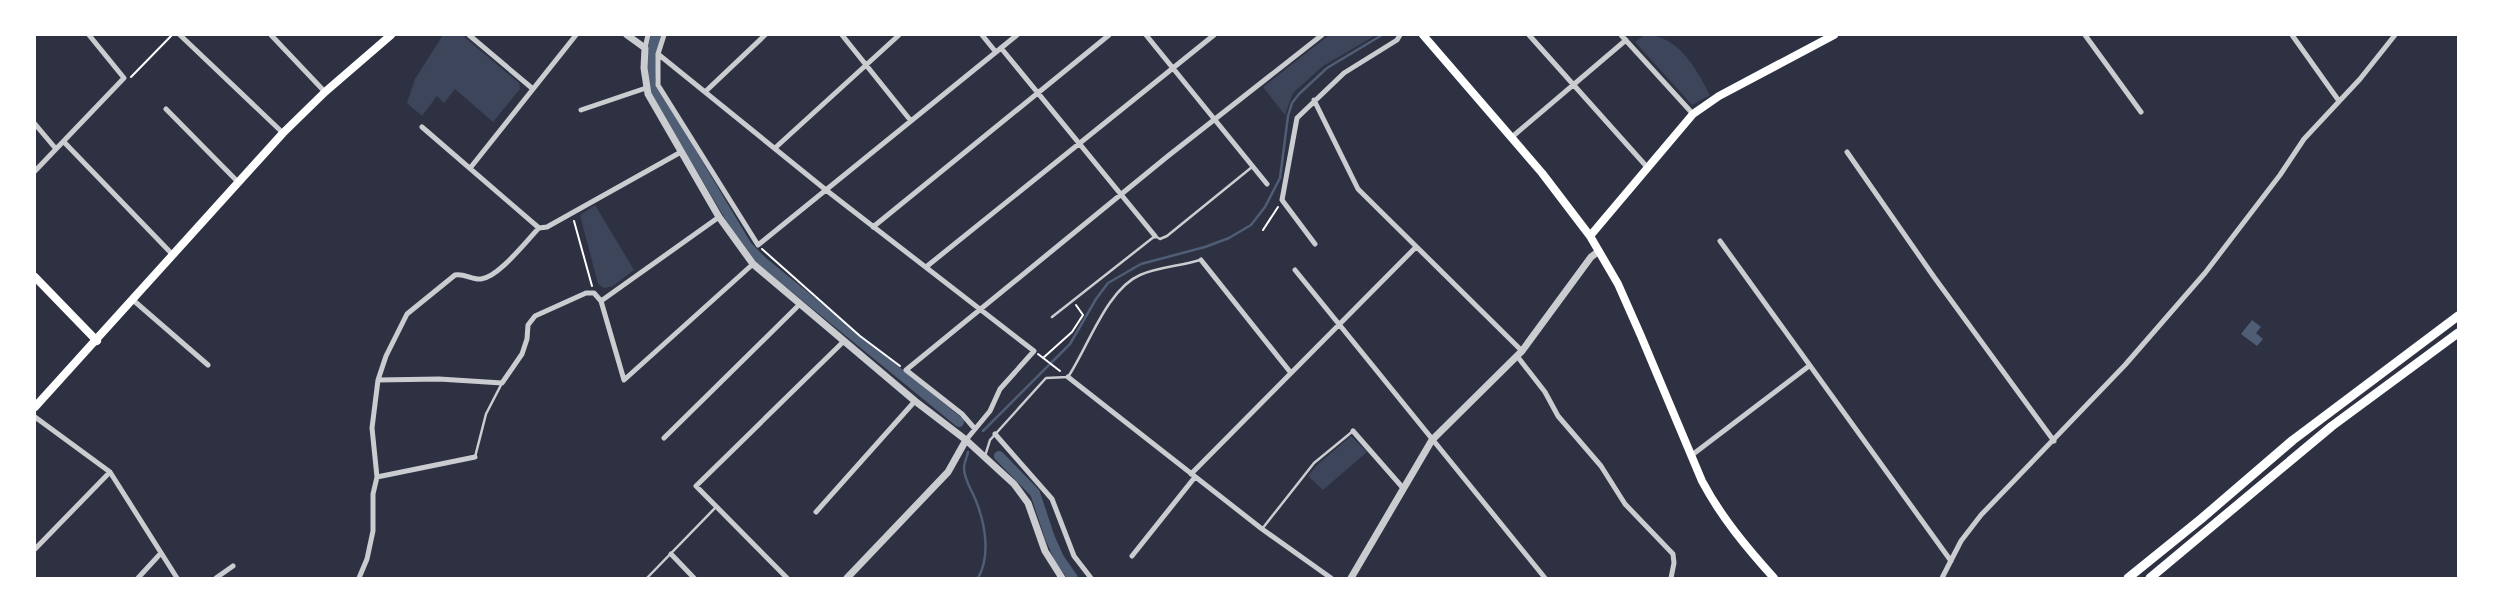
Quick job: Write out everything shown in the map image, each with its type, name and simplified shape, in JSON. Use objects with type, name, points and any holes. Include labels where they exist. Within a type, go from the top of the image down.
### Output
[{"type":"main road","points":[[35,408],[282,134],[325,92],[391,35]]},
{"type":"main road","points":[[1423,35],[1512,137],[1566,202],[1590,236],[1638,327],[1702,481],[1713,502],[1769,576]]},
{"type":"main road","points":[[1590,236],[1693,114],[1719,96],[1834,35]]},
{"type":"main road","points":[[35,277],[97,341]]},
{"type":"main road","points":[[2128,578],[2201,519],[2293,440],[2458,316]]},
{"type":"main road","points":[[2150,578],[2332,426],[2458,332]]},
{"type":"main road","points":[[2419,344],[2428,356]]},
{"type":"main road","points":[[2247,480],[2256,490]]},
{"type":"main road","points":[[2201,519],[2208,529]]},
{"type":"street","points":[[35,171],[124,78],[89,35]]},
{"type":"street","points":[[180,35],[282,134]]},
{"type":"street","points":[[271,35],[325,92]]},
{"type":"street","points":[[468,35],[533,89]]},
{"type":"street","points":[[470,168],[576,35]]},
{"type":"street","points":[[627,35],[645,48]]},
{"type":"street","points":[[648,35],[645,48],[646,88],[719,217],[753,264],[843,342],[966,440],[1022,493],[1045,551],[1062,578]]},
{"type":"street","points":[[664,35],[658,54],[658,85],[758,246],[1017,35]]},
{"type":"street","points":[[706,91],[765,35]]},
{"type":"street","points":[[842,35],[911,121]]},
{"type":"street","points":[[775,148],[899,35]]},
{"type":"street","points":[[982,35],[995,51]]},
{"type":"street","points":[[873,227],[1109,35]]},
{"type":"street","points":[[1146,35],[1268,184]]},
{"type":"street","points":[[926,268],[1078,143],[1214,35]]},
{"type":"street","points":[[975,429],[962,414],[906,370],[1214,120],[1322,35]]},
{"type":"street","points":[[1315,244],[1282,200],[1298,118],[1314,100],[1344,73],[1397,40],[1400,35]]},
{"type":"street","points":[[1529,35],[1647,167]]},
{"type":"street","points":[[1621,35],[1693,114]]},
{"type":"street","points":[[2086,35],[2141,112]]},
{"type":"street","points":[[2292,35],[2339,102]]},
{"type":"street","points":[[1942,578],[1961,541],[1980,515],[2054,441],[2125,365],[2205,272],[2280,175],[2304,139],[2339,102],[2395,35]]},
{"type":"street","points":[[1512,137],[1626,40]]},
{"type":"street","points":[[1001,48],[1155,236]]},
{"type":"street","points":[[658,54],[826,190],[1034,351],[1000,389],[990,410],[966,440],[948,472],[847,578]]},
{"type":"street","points":[[581,110],[646,88]]},
{"type":"street","points":[[1314,100],[1358,188],[1519,354],[1545,392],[1558,416],[1601,466],[1625,504],[1673,554],[1671,578]]},
{"type":"street","points":[[166,109],[238,182]]},
{"type":"street","points":[[35,124],[56,149]]},
{"type":"street","points":[[422,127],[539,228]]},
{"type":"street","points":[[64,142],[173,255]]},
{"type":"street","points":[[359,578],[367,559],[373,531],[373,494],[377,477],[372,428],[378,380],[386,356],[407,314],[455,275],[462,274],[479,279],[491,277],[539,228],[572,213],[681,152]]},
{"type":"street","points":[[1847,152],[1934,278],[2054,441]]},
{"type":"street","points":[[601,301],[719,217]]},
{"type":"street","points":[[1720,241],[1951,561]]},
{"type":"street","points":[[1132,556],[1193,475],[1416,246]]},
{"type":"street","points":[[1351,578],[1432,440],[1519,354],[1591,257],[1598,251]]},
{"type":"street","points":[[1201,260],[1291,373]]},
{"type":"street","points":[[378,380],[439,379],[502,384],[522,354],[527,339],[528,325],[535,316],[586,292],[594,293],[601,301],[624,380],[753,264]]},
{"type":"street","points":[[1295,270],[1545,578]]},
{"type":"street","points":[[133,300],[208,365]]},
{"type":"street","points":[[664,438],[800,304]]},
{"type":"street","points":[[787,578],[696,486],[843,342]]},
{"type":"street","points":[[1692,455],[1810,366]]},
{"type":"street","points":[[1068,377],[1262,529],[1331,578]]},
{"type":"street","points":[[816,512],[915,401]]},
{"type":"street","points":[[35,417],[110,472],[177,578]]},
{"type":"street","points":[[1353,431],[1404,488]]},
{"type":"street","points":[[995,434],[1052,499],[1074,556],[1091,578]]},
{"type":"street","points":[[377,477],[475,457]]},
{"type":"street","points":[[35,549],[110,472]]},
{"type":"street","points":[[138,578],[161,553]]},
{"type":"street","points":[[671,554],[694,578]]},
{"type":"street","points":[[216,578],[233,566]]},
{"type":"lane","points":[[1052,317],[1155,236],[1160,239],[1167,236],[1253,166]]},
{"type":"lane","points":[[985,458],[990,440],[1046,378],[1068,377],[1105,312],[1127,281],[1142,274],[1201,260]]},
{"type":"lane","points":[[475,457],[486,414],[502,384]]},
{"type":"lane","points":[[1262,529],[1314,464],[1353,431]]},
{"type":"lane","points":[[647,578],[716,507]]},
{"type":"path","points":[[124,78],[133,77],[172,35]]},
{"type":"path","points":[[1263,230],[1282,200]]},
{"type":"path","points":[[572,213],[594,293]]},
{"type":"path","points":[[758,246],[860,336],[906,370]]},
{"type":"path","points":[[1043,358],[1072,332],[1083,315],[1073,301]]},
{"type":"path","points":[[1034,351],[1068,377]]},
{"type":"shaded area","points":[[443,35],[462,35],[519,83],[520,89],[493,122],[455,89],[444,103],[437,96],[422,116],[407,103],[415,79]]},
{"type":"shaded area","points":[[1329,35],[1376,35],[1323,66],[1293,93],[1285,115],[1263,87]]},
{"type":"shaded area","points":[[1645,35],[1668,41],[1677,47],[1699,75],[1710,95],[1692,105],[1635,42]]},
{"type":"shaded area","points":[[595,205],[634,270],[613,286],[604,288],[598,284],[580,215]]},
{"type":"shaded area","points":[[2252,320],[2261,327],[2256,333],[2263,339],[2257,346],[2241,334]]},
{"type":"shaded area","points":[[1351,436],[1367,452],[1323,490],[1308,476],[1317,465]]},
{"type":"waterway","points":[[656,35],[650,83],[747,246],[762,261],[959,422]]},
{"type":"waterway","points":[[983,431],[1070,344],[1096,299],[1108,283],[1141,264],[1205,247],[1229,238],[1251,225],[1265,207],[1280,178],[1288,116],[1292,103],[1327,68],[1382,35]]},
{"type":"waterway","points":[[968,452],[964,464],[964,472],[982,519],[985,540],[984,560],[978,578]]},
{"type":"waterway","points":[[999,456],[1035,493],[1050,538],[1059,558],[1073,578]]}]
